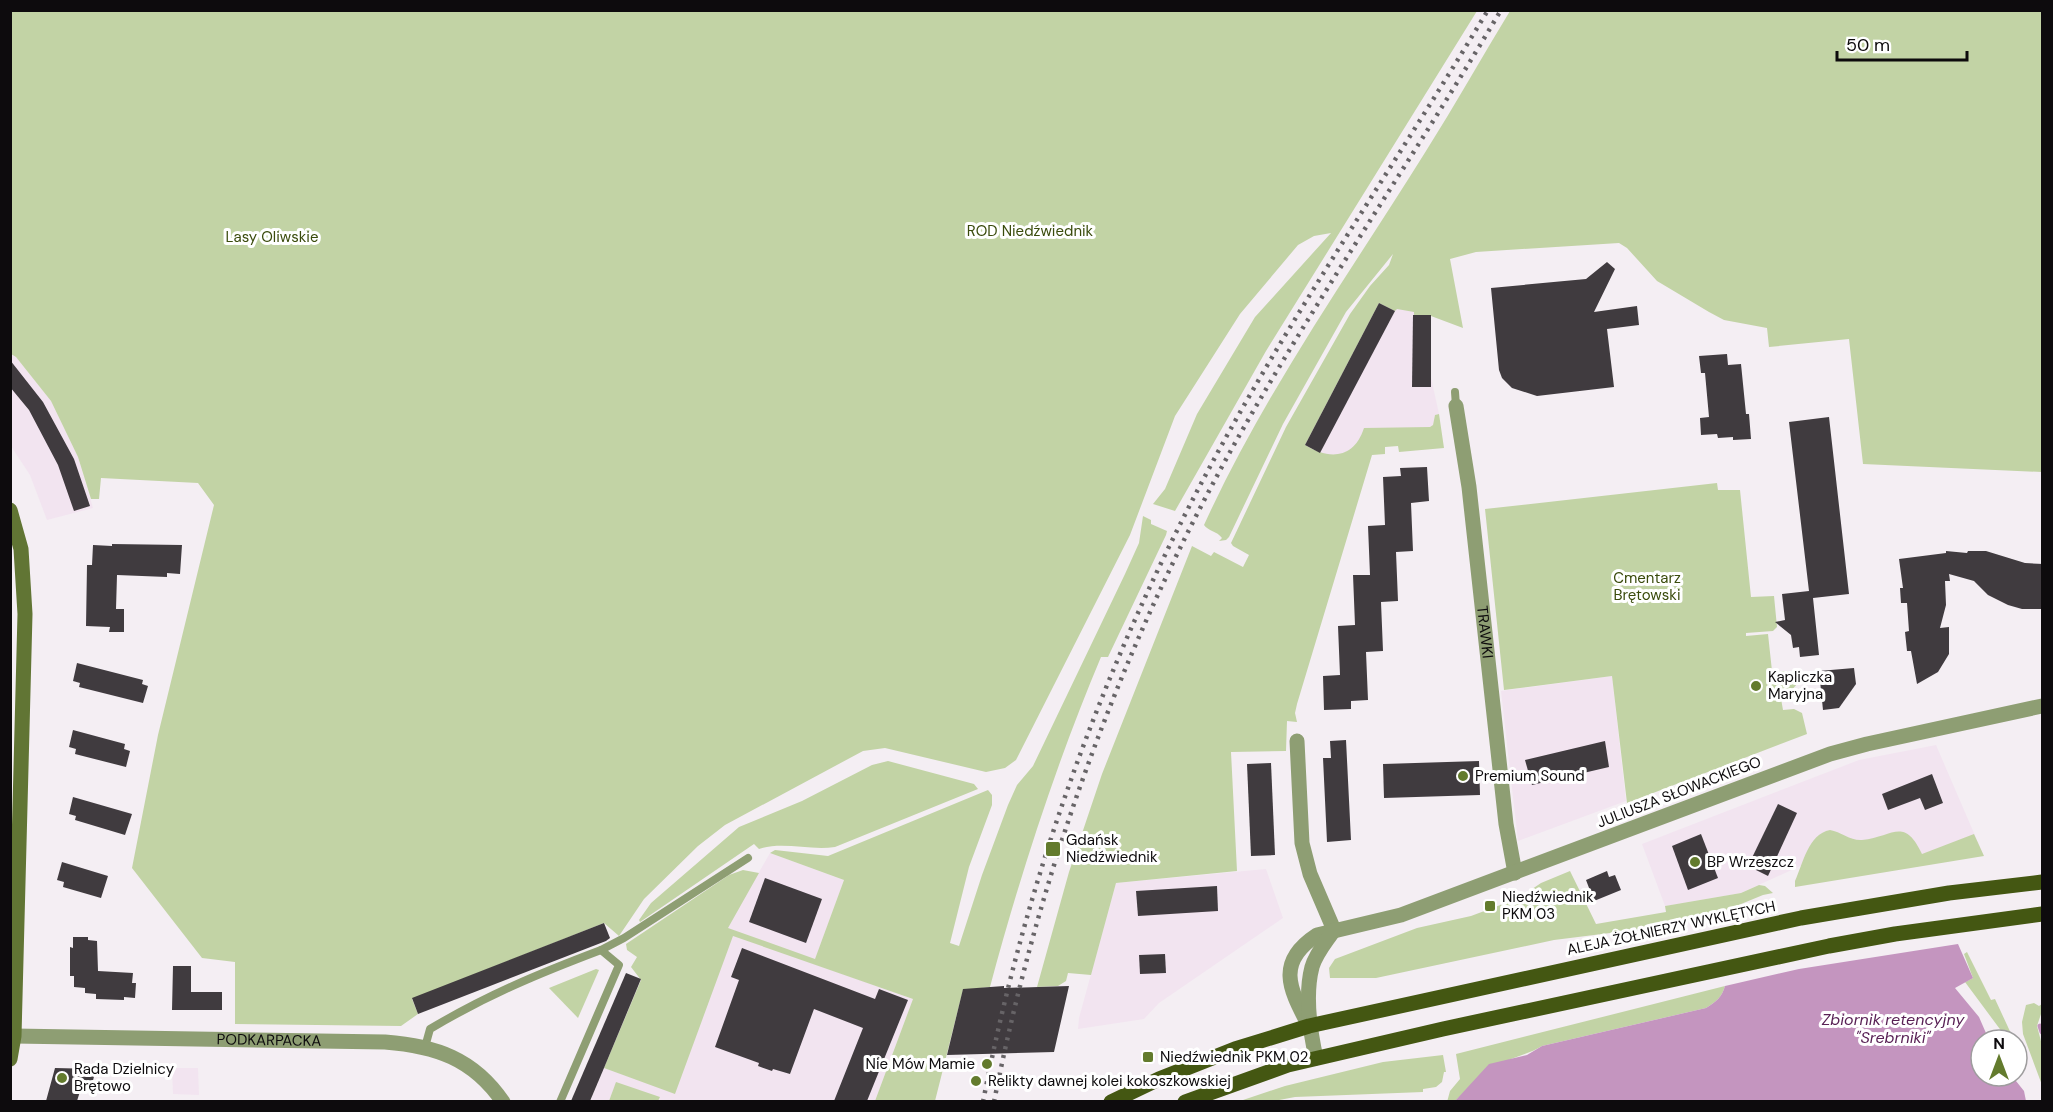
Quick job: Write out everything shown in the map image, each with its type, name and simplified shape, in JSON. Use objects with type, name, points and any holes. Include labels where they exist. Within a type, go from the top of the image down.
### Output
[{"type":"main road","name":"ALEJA ŻOŁNIERZY WYKLĘTYCH","points":[[1309,1026],[1801,918],[1949,893],[2043,882]]},
{"type":"main road","points":[[1185,1101],[1288,1065],[1316,1058],[1829,946],[1895,934],[2043,914]]},
{"type":"main road","points":[[1111,1101],[1235,1049],[1309,1026]]},
{"type":"street","name":"TRAWKI","points":[[1456,399],[1469,487],[1506,824],[1515,873]]},
{"type":"street","points":[[10,510],[21,549],[17,583],[26,614],[14,891],[10,1059]]},
{"type":"street","name":"JULIUSZA SŁOWACKIEGO","points":[[1316,1058],[1309,1026],[1291,991],[1289,979],[1290,970],[1299,951],[1307,941],[1317,935],[1401,915],[1830,754],[2043,706]]},
{"type":"street","points":[[1297,741],[1302,843],[1310,874],[1334,930]]},
{"type":"street","name":"JULIUSZA SŁOWACKIEGO","points":[[1309,1026],[1312,968],[1318,953],[1334,930]]},
{"type":"street","name":"PODKARPACKA","points":[[12,1035],[385,1042],[425,1047],[469,1065],[488,1082],[503,1101]]},
{"type":"lane","points":[[425,1047],[430,1029],[463,1009],[520,981],[601,950],[624,938],[748,858]]},
{"type":"lane","points":[[560,1101],[620,965],[601,950]]},
{"type":"shaded area","points":[[1379,303],[1395,311],[1397,308],[1414,312],[1414,315],[1431,316],[1431,378],[1439,414],[1435,415],[1433,425],[1430,427],[1361,438],[1352,449],[1342,454],[1325,456],[1305,445]]},
{"type":"shaded area","points":[[10,354],[16,357],[51,401],[78,457],[93,508],[47,520],[30,475],[11,446]]},
{"type":"shaded area","points":[[1612,676],[1626,801],[1518,841],[1501,691]]},
{"type":"shaded area","points":[[1936,745],[1983,854],[1937,859],[1831,852],[1741,893],[1665,906],[1642,844],[1859,760]]},
{"type":"shaded area","points":[[770,853],[844,880],[815,960],[727,928]]},
{"type":"shaded area","points":[[1266,869],[1283,918],[1159,1003],[1144,1019],[1078,1029],[1079,1018],[1116,883]]},
{"type":"shaded area","points":[[732,935],[913,999],[875,1101],[590,1102],[604,1068],[675,1093]]},
{"type":"shaded area","points":[[172,1068],[198,1068],[199,1095],[173,1094]]},
{"type":"green space","points":[[10,11],[1477,11],[1266,351],[1175,511],[1153,504],[1165,489],[1197,414],[1255,317],[1331,233],[1314,236],[1298,245],[1240,314],[1175,416],[1130,535],[1016,760],[1005,768],[986,772],[885,748],[863,751],[725,825],[698,846],[644,899],[619,936],[604,923],[412,999],[418,1014],[401,1026],[235,1024],[235,962],[202,958],[132,868],[158,735],[214,505],[198,483],[101,478],[99,499],[91,499],[78,457],[51,401],[16,357],[11,354]]},
{"type":"green space","points":[[1510,11],[2042,11],[2042,472],[1863,464],[1849,339],[1769,347],[1767,328],[1724,320],[1709,312],[1657,281],[1627,248],[1619,243],[1476,252],[1450,259],[1463,328],[1431,316],[1414,315],[1414,312],[1397,309],[1395,311],[1379,303],[1305,445],[1323,453],[1340,454],[1354,446],[1364,428],[1430,427],[1433,425],[1435,415],[1439,414],[1444,448],[1399,452],[1398,446],[1385,447],[1385,454],[1372,455],[1297,704],[1295,713],[1297,722],[1287,721],[1286,751],[1231,752],[1237,871],[1116,883],[1091,975],[1068,973],[1066,981],[1058,986],[1037,987],[1069,872],[1102,774],[1192,546],[1211,556],[1214,552],[1243,567],[1249,555],[1231,543],[1286,427],[1350,314],[1389,265],[1393,254],[1346,312],[1283,424],[1229,537],[1219,541],[1222,538],[1204,525],[1253,428],[1309,334],[1437,134]]},
{"type":"green space","name":"Cmentarz Brętowski","points":[[1717,483],[1718,490],[1740,490],[1751,597],[1774,596],[1777,627],[1773,631],[1746,633],[1746,636],[1768,634],[1772,671],[1788,671],[1797,684],[1791,691],[1780,693],[1783,710],[1794,709],[1802,713],[1807,734],[1627,803],[1612,676],[1504,690],[1485,509]]},
{"type":"green space","points":[[1143,516],[1151,520],[1151,524],[1167,531],[1166,535],[1108,657],[1101,657],[1069,738],[1040,820],[990,987],[963,990],[935,1101],[875,1101],[913,999],[733,936],[675,1094],[604,1068],[641,980],[631,967],[637,957],[627,950],[626,944],[729,875],[743,870],[759,873],[728,928],[815,959],[844,880],[770,853],[775,850],[828,856],[988,790],[992,795],[992,805],[969,867],[950,943],[959,946],[1008,805],[1017,785],[1033,766],[1125,574],[1139,543]]},
{"type":"green space","points":[[888,761],[974,784],[978,789],[835,847],[777,846],[759,849],[754,844],[640,922],[639,920],[651,903],[739,827],[802,801],[872,765]]},
{"type":"green space","points":[[1830,830],[1858,840],[1903,832],[1916,842],[1922,854],[1974,834],[1984,856],[1795,887],[1795,881],[1811,843],[1816,837]]},
{"type":"green space","points":[[1570,871],[1596,924],[1666,912],[1665,906],[1741,893],[1759,885],[1765,886],[1773,893],[1729,909],[1634,930],[1554,940],[1376,978],[1330,978],[1329,968],[1335,959],[1417,928],[1471,916],[1519,898],[1541,883]]},
{"type":"green space","points":[[1967,952],[1991,1000],[1995,999],[2008,1028],[1999,1028],[1965,982],[1973,978],[1964,954]]},
{"type":"green space","points":[[596,969],[599,970],[578,1018],[549,988]]},
{"type":"green space","points":[[1725,986],[1718,999],[1706,1008],[1542,1046],[1496,1067],[1455,1101],[1447,1102],[1450,1091],[1460,1079],[1456,1054]]},
{"type":"green space","points":[[2034,1003],[2039,1006],[2042,1004],[2042,1017],[2041,1014],[2037,1026],[2042,1045],[2042,1085],[2029,1050],[2029,1028],[2022,1028],[2026,1005]]},
{"type":"green space","points":[[1443,1055],[1446,1072],[1444,1072],[1442,1082],[1436,1087],[1423,1089],[1423,1092],[1240,1101],[1285,1086],[1383,1062]]},
{"type":"green space","points":[[616,1082],[660,1097],[658,1101],[609,1101]]},
{"type":"water","name":"Zbiornik retencyjny \"Srebrniki\"","points":[[1958,944],[1973,978],[1955,988],[1979,1017],[1984,1028],[1969,1028],[1969,1088],[2022,1088],[2026,1101],[1455,1101],[1489,1064],[1527,1055],[1542,1046],[1706,1008],[1718,999],[1725,986],[1799,969]]},
{"type":"building","points":[[1607,262],[1615,269],[1594,312],[1637,306],[1639,325],[1607,329],[1614,387],[1537,396],[1512,388],[1502,378],[1499,370],[1491,288],[1586,279]]},
{"type":"building","points":[[1379,303],[1395,311],[1320,453],[1305,445]]},
{"type":"building","points":[[1413,315],[1431,315],[1431,387],[1412,387]]},
{"type":"building","points":[[1727,354],[1728,365],[1741,364],[1751,439],[1733,440],[1733,437],[1718,438],[1717,434],[1701,435],[1700,418],[1709,417],[1705,373],[1701,373],[1699,356]]},
{"type":"building","points":[[10,360],[43,402],[74,459],[90,506],[74,511],[58,465],[29,410],[10,387]]},
{"type":"building","points":[[1829,417],[1849,594],[1813,598],[1819,655],[1800,657],[1799,647],[1793,648],[1791,635],[1775,622],[1785,620],[1782,594],[1809,591],[1789,422]]},
{"type":"building","points":[[1427,467],[1429,501],[1411,503],[1413,551],[1396,552],[1398,601],[1381,602],[1383,651],[1366,652],[1368,700],[1351,701],[1351,709],[1324,710],[1323,676],[1340,675],[1338,626],[1355,625],[1353,575],[1370,575],[1368,526],[1385,525],[1383,477],[1401,476],[1400,468]]},
{"type":"building","points":[[112,544],[182,545],[180,574],[167,573],[167,577],[117,575],[116,609],[124,609],[124,632],[109,632],[110,627],[86,626],[87,565],[92,565],[93,545],[112,546]]},
{"type":"building","points":[[1946,551],[1967,553],[1968,551],[1986,551],[2025,563],[2043,564],[2043,609],[2022,609],[2008,605],[1988,595],[1974,581],[1949,574],[1950,581],[1945,581],[1946,605],[1940,628],[1949,627],[1949,654],[1938,672],[1917,684],[1911,651],[1907,651],[1905,632],[1909,631],[1907,603],[1901,603],[1900,588],[1903,588],[1899,559],[1946,553]]},
{"type":"building","points":[[77,663],[143,680],[142,684],[148,686],[143,703],[79,687],[80,683],[73,681]]},
{"type":"building","points":[[1854,668],[1856,684],[1839,708],[1823,710],[1819,671]]},
{"type":"building","points":[[73,730],[125,744],[124,749],[130,751],[126,767],[75,754],[76,749],[69,747]]},
{"type":"building","points":[[1346,740],[1351,840],[1327,842],[1323,758],[1331,758],[1330,741]]},
{"type":"building","points":[[1605,741],[1609,767],[1532,785],[1525,760]]},
{"type":"building","points":[[1479,761],[1480,795],[1384,798],[1383,764]]},
{"type":"building","points":[[1271,763],[1275,855],[1251,856],[1247,764]]},
{"type":"building","points":[[1932,774],[1943,803],[1925,810],[1920,798],[1888,810],[1882,794]]},
{"type":"building","points":[[73,797],[132,814],[125,835],[75,820],[76,816],[69,814]]},
{"type":"building","points":[[1778,804],[1797,813],[1768,876],[1748,866]]},
{"type":"building","name":"BP Wrzeszcz","points":[[1701,834],[1718,878],[1688,890],[1672,846]]},
{"type":"building","points":[[62,862],[108,876],[101,898],[63,887],[64,882],[57,880]]},
{"type":"building","points":[[1607,871],[1609,877],[1615,875],[1621,890],[1594,901],[1586,880]]},
{"type":"building","points":[[765,878],[822,899],[806,943],[749,922]]},
{"type":"building","points":[[1217,886],[1218,911],[1138,916],[1136,891]]},
{"type":"building","points":[[604,923],[610,938],[606,941],[418,1014],[412,998]]},
{"type":"building","points":[[73,937],[88,937],[88,940],[97,941],[98,971],[133,973],[132,983],[136,983],[135,998],[96,999],[96,994],[85,993],[85,988],[74,987],[74,976],[70,976],[70,947],[73,948]]},
{"type":"building","points":[[742,948],[875,999],[879,989],[908,1000],[867,1101],[834,1101],[863,1028],[814,1009],[790,1074],[758,1066],[759,1063],[715,1047],[739,980],[731,977]]},
{"type":"building","points":[[1165,954],[1166,973],[1140,974],[1139,955]]},
{"type":"building","points":[[173,966],[191,966],[191,992],[222,992],[222,1010],[172,1010]]},
{"type":"building","points":[[626,973],[641,979],[590,1101],[571,1101]]},
{"type":"building","points":[[1004,986],[1004,988],[1069,986],[1054,1052],[947,1055],[963,989]]},
{"type":"building","points":[[55,1068],[96,1069],[91,1088],[82,1085],[77,1101],[46,1101]]},
{"type":"waterway","points":[[2040,1026],[2042,1032]]},
{"type":"railway","points":[[983,1102],[1000,1021],[1044,860],[1099,704],[1166,552],[1204,478],[1271,359],[1488,10]]},
{"type":"railway","points":[[994,1102],[1012,1017],[1059,850],[1087,768],[1152,607],[1230,452],[1262,396],[1501,10]]},
{"type":"place","name":"Kapliczka Maryjna","points":[[1756,686]]},
{"type":"place","name":"Premium Sound","points":[[1463,776]]},
{"type":"place","name":"Gdańsk Niedźwiednik","points":[[1053,849]]},
{"type":"place","name":"BP Wrzeszcz","points":[[1695,862]]},
{"type":"place","name":"Niedźwiednik PKM 03","points":[[1490,906]]},
{"type":"place","name":"Niedźwiednik PKM 02","points":[[1148,1057]]},
{"type":"place","name":"Nie Mów Mamie","points":[[987,1064]]},
{"type":"place","name":"Rada Dzielnicy Brętowo","points":[[62,1078]]},
{"type":"place","name":"Relikty dawnej kolei kokoszkowskiej","points":[[976,1081]]},
{"type":"park label","name":"ROD Niedźwiednik","points":[[1030,231]]},
{"type":"park label","name":"Lasy Oliwskie","points":[[272,237]]}]
